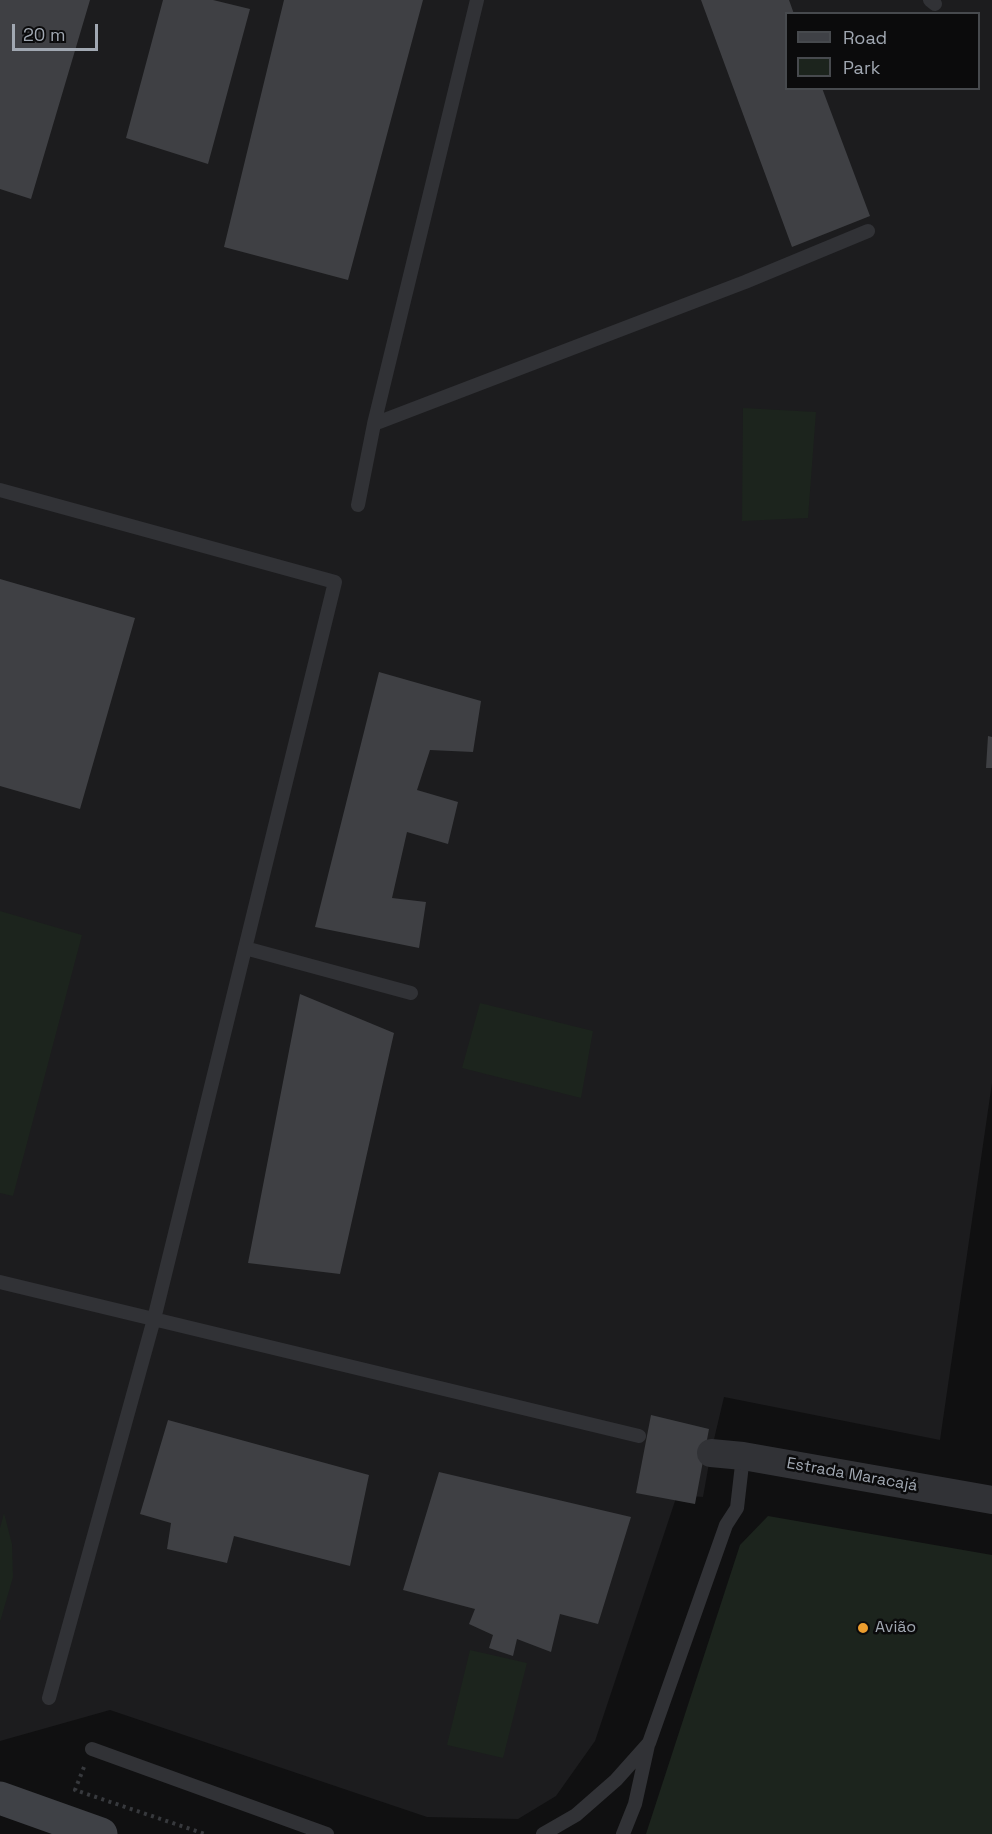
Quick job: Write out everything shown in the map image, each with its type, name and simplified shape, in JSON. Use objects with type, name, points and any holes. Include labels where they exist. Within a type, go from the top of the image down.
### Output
[{"type":"main road","points":[[0,1797],[101,1834]]},
{"type":"street","name":"Estrada Maracajá","points":[[709,1452],[992,1500]]},
{"type":"lane","points":[[358,505],[374,424],[477,0]]},
{"type":"lane","points":[[374,424],[737,285],[868,231]]},
{"type":"lane","points":[[0,490],[335,582],[154,1319],[49,1698]]},
{"type":"lane","points":[[245,948],[411,993]]},
{"type":"lane","points":[[0,1282],[639,1436]]},
{"type":"lane","points":[[623,1834],[635,1804],[649,1743],[726,1525],[737,1508],[743,1456]]},
{"type":"lane","points":[[543,1834],[576,1815],[616,1780],[649,1743]]},
{"type":"lane","points":[[92,1749],[327,1834]]},
{"type":"path","points":[[92,1749],[75,1790],[205,1834]]},
{"type":"shaded area","points":[[0,0],[992,0],[992,1083],[940,1440],[724,1397],[703,1497],[677,1495],[595,1741],[556,1796],[518,1819],[427,1817],[110,1710],[0,1741]]},
{"type":"green space","points":[[743,408],[816,412],[808,518],[742,521]]},
{"type":"green space","points":[[0,911],[82,935],[13,1196],[0,1193]]},
{"type":"green space","points":[[480,1003],[593,1031],[581,1098],[462,1068]]},
{"type":"green space","points":[[4,1513],[12,1544],[13,1577],[0,1622],[0,1528]]},
{"type":"green space","points":[[768,1516],[992,1555],[992,1834],[646,1834],[740,1545]]},
{"type":"green space","points":[[470,1650],[527,1663],[503,1758],[447,1745]]},
{"type":"building","points":[[0,0],[90,0],[31,199],[0,189]]},
{"type":"building","points":[[163,0],[213,0],[250,9],[208,164],[126,138]]},
{"type":"building","points":[[284,0],[423,0],[348,280],[224,247]]},
{"type":"building","points":[[701,0],[789,0],[793,12],[785,12],[785,90],[823,90],[870,216],[792,247]]},
{"type":"building","points":[[0,579],[135,618],[80,809],[0,786]]},
{"type":"building","points":[[379,672],[481,701],[473,752],[430,750],[417,790],[458,802],[448,844],[407,832],[392,898],[426,902],[419,948],[315,927]]},
{"type":"building","points":[[988,736],[992,737],[992,768],[986,768]]},
{"type":"building","points":[[300,994],[394,1033],[340,1274],[248,1263]]},
{"type":"building","points":[[651,1415],[709,1429],[695,1504],[636,1493]]},
{"type":"building","points":[[168,1420],[369,1475],[350,1566],[234,1536],[227,1563],[167,1549],[171,1523],[140,1514]]},
{"type":"building","points":[[439,1472],[631,1517],[598,1624],[560,1614],[551,1652],[517,1639],[513,1656],[489,1648],[493,1635],[469,1624],[475,1609],[403,1590]]},
{"type":"place","name":"Avião","points":[[863,1628]]}]
